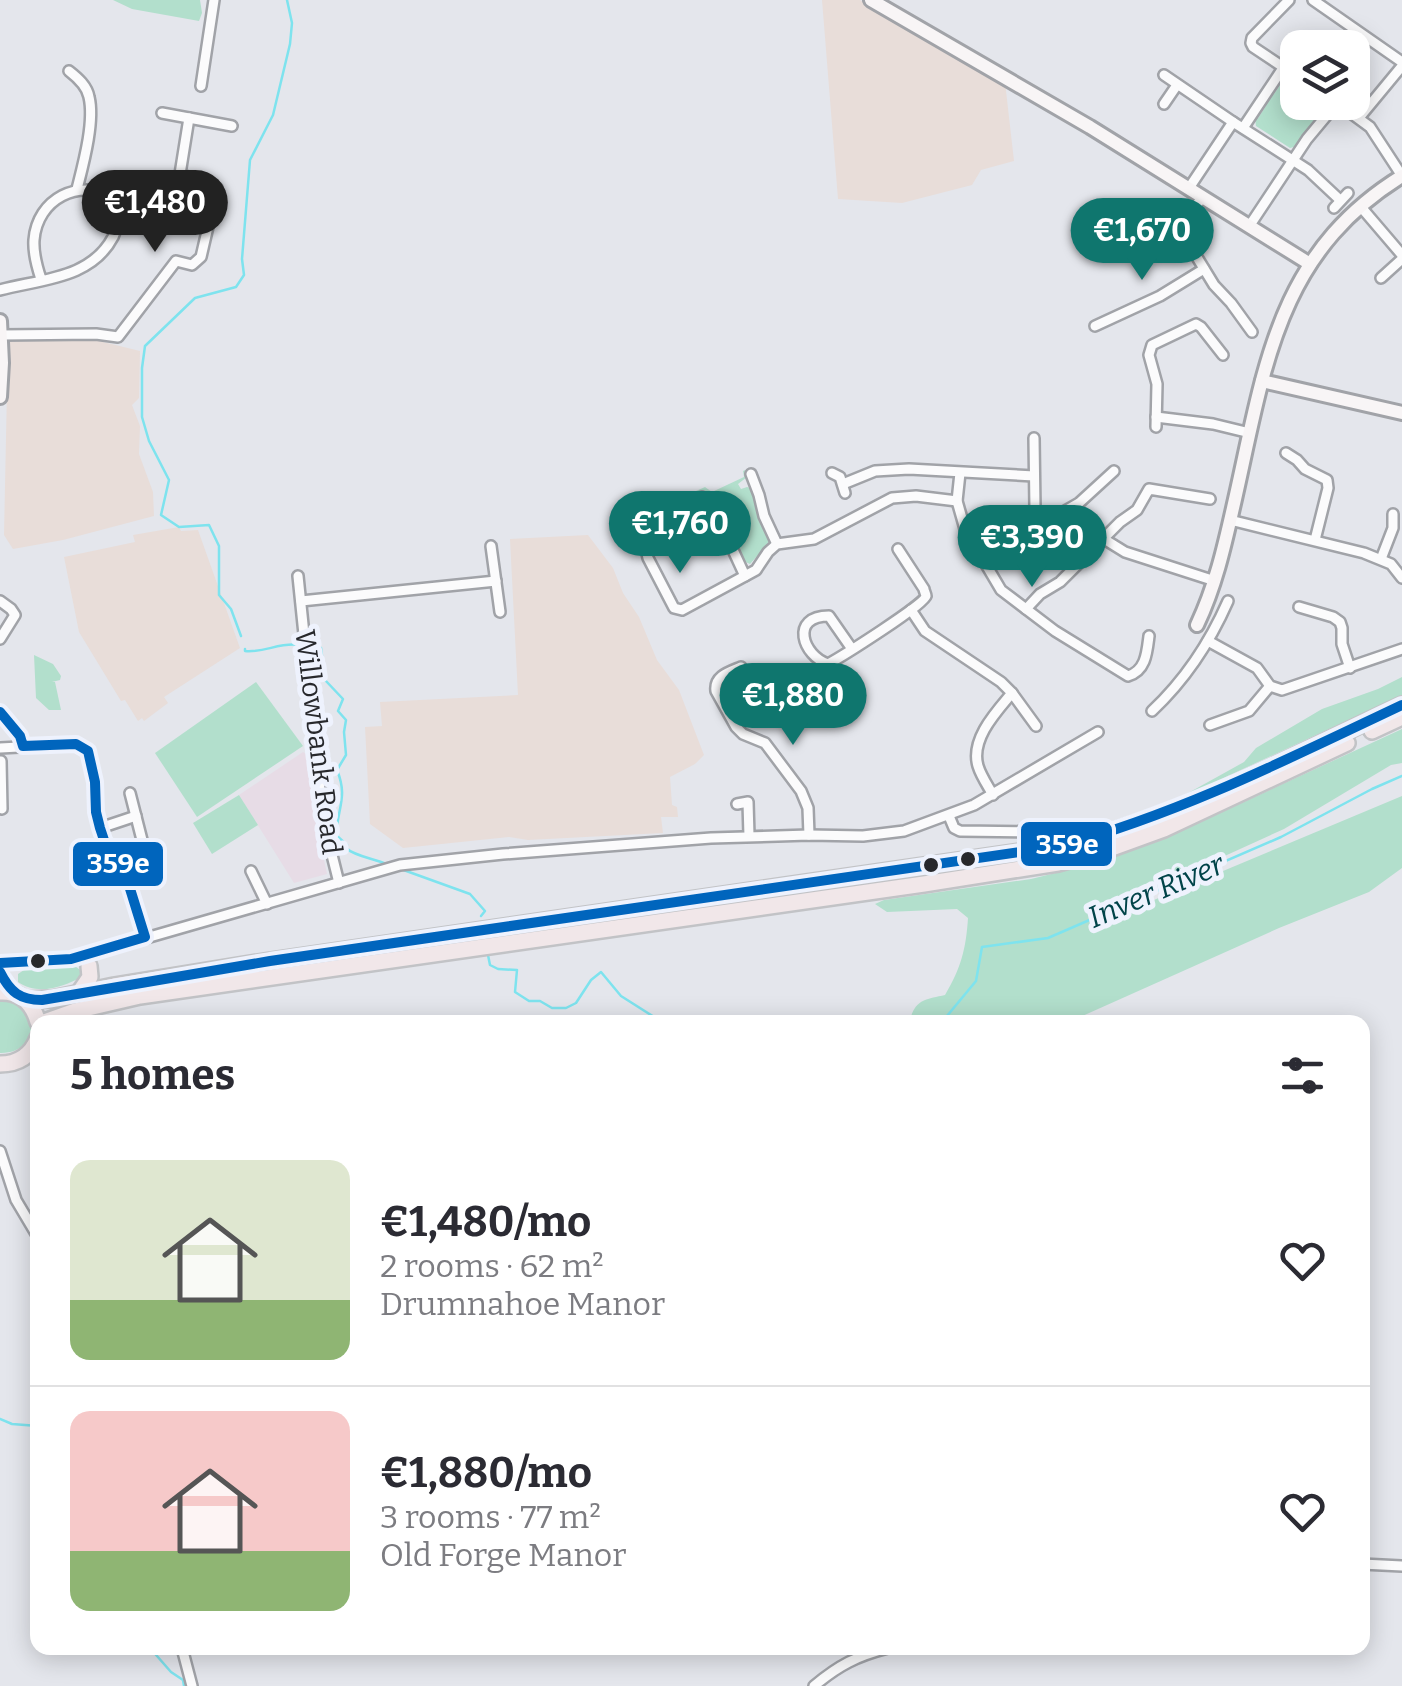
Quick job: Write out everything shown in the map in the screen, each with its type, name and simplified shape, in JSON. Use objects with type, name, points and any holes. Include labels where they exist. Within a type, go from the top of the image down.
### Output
[{"type":"highway","points":[[63,1015],[140,996],[980,876],[1067,852],[1188,806],[1402,706]]},
{"type":"highway","points":[[5,992],[27,1000],[52,999],[270,961],[1109,848],[1178,823],[1402,717]]},
{"type":"highway","points":[[79,993],[90,977],[88,961]]},
{"type":"highway","points":[[27,1000],[37,1015]]},
{"type":"highway","points":[[1,1067],[26,1056],[30,1050]]},
{"type":"street","points":[[201,86],[214,0]]},
{"type":"street","points":[[871,0],[954,46],[1310,264]]},
{"type":"street","points":[[1280,66],[1251,43],[1289,0]]},
{"type":"street","points":[[1313,0],[1402,64],[1370,105]]},
{"type":"street","points":[[69,71],[84,84],[90,98],[88,144],[77,189]]},
{"type":"street","points":[[1189,188],[1280,72]]},
{"type":"street","points":[[1164,75],[1294,160],[1341,200]]},
{"type":"street","points":[[1164,104],[1177,85]]},
{"type":"street","points":[[162,112],[232,126]]},
{"type":"street","points":[[0,397],[1,328],[118,338],[176,262],[192,265],[201,257],[217,188],[180,174],[190,118]]},
{"type":"street","points":[[1250,225],[1323,120]]},
{"type":"street","points":[[1197,625],[1215,581],[1262,382],[1282,315],[1310,264],[1333,235],[1361,207],[1402,176],[1376,134],[1362,120]]},
{"type":"street","points":[[0,290],[71,273],[87,266],[104,251],[116,229],[120,212],[115,198],[92,189],[77,189],[50,205],[39,220],[34,246],[40,279]]},
{"type":"street","points":[[1203,197],[1182,222],[1180,231],[1204,270],[1252,332]]},
{"type":"street","points":[[1361,207],[1402,257],[1381,278]]},
{"type":"street","points":[[1095,326],[1160,296],[1204,270]]},
{"type":"street","points":[[1216,352],[1196,324],[1152,345],[1149,354],[1157,381],[1156,422],[1213,424],[1250,433]]},
{"type":"street","points":[[1262,382],[1402,413]]},
{"type":"street","points":[[1034,438],[1035,508]]},
{"type":"street","points":[[1286,453],[1327,480],[1315,540]]},
{"type":"street","points":[[832,473],[840,476],[844,488],[874,472],[910,469],[1034,476]]},
{"type":"street","points":[[1091,551],[1066,526],[1065,511],[1076,506],[1114,471]]},
{"type":"street","points":[[960,472],[957,500],[965,529],[1001,590],[1055,631],[1128,676],[1138,671],[1145,660],[1150,634]]},
{"type":"street","points":[[742,486],[752,477],[777,544]]},
{"type":"street","points":[[1026,609],[1138,510],[1149,489],[1203,500]]},
{"type":"street","points":[[637,528],[674,608],[682,610],[756,570],[777,544],[814,539],[892,498],[957,500]]},
{"type":"street","points":[[707,499],[712,518],[728,538],[745,576]]},
{"type":"street","points":[[1381,559],[1393,528],[1393,514]]},
{"type":"street","points":[[1230,520],[1381,559],[1402,578]]},
{"type":"street","points":[[644,542],[655,537]]},
{"type":"street","points":[[1104,538],[1125,552],[1215,581]]},
{"type":"street","points":[[492,546],[500,612]]},
{"type":"street","points":[[852,650],[829,616],[818,616],[802,630],[817,660],[828,664],[852,650],[924,600],[926,594],[897,554]]},
{"type":"street","name":"Willowbank Road","points":[[298,576],[320,790],[339,883]]},
{"type":"street","name":"Willowbank Road","points":[[301,601],[496,581]]},
{"type":"street","points":[[1157,709],[1208,640],[1228,600]]},
{"type":"street","points":[[0,602],[15,615],[0,638]]},
{"type":"street","points":[[1299,607],[1339,621],[1350,668]]},
{"type":"street","points":[[911,610],[924,631],[1001,682],[1037,720]]},
{"type":"street","points":[[1208,640],[1258,669],[1270,686],[1286,690],[1402,649]]},
{"type":"street","points":[[740,667],[718,678],[716,690],[736,728],[766,743],[801,791],[808,808],[808,835]]},
{"type":"street","points":[[1210,724],[1249,711],[1270,686]]},
{"type":"street","points":[[993,795],[976,756],[989,723],[1012,694]]},
{"type":"street","points":[[0,712],[24,746]]},
{"type":"street","points":[[1221,722],[1226,734]]},
{"type":"street","points":[[0,963],[88,961],[145,938],[400,865],[750,836],[863,836],[904,831],[950,816],[993,795],[1098,732]]},
{"type":"street","points":[[0,748],[76,744],[86,749],[94,776],[100,828],[127,878],[145,938]]},
{"type":"street","points":[[1,761],[1,803]]},
{"type":"street","points":[[130,793],[142,840]]},
{"type":"street","points":[[736,804],[748,802],[750,836]]},
{"type":"street","points":[[100,828],[136,816]]},
{"type":"street","points":[[950,816],[954,828],[960,831],[1051,832],[1059,836],[1067,852]]},
{"type":"street","points":[[251,871],[267,904]]},
{"type":"street","points":[[0,972],[5,992]]},
{"type":"street","points":[[0,1151],[16,1200],[30,1224]]},
{"type":"street","points":[[1370,1564],[1402,1566]]},
{"type":"street","points":[[184,1655],[192,1686]]},
{"type":"street","points":[[814,1686],[838,1666],[862,1655]]},
{"type":"shaded area","points":[[822,0],[860,0],[1005,82],[1014,161],[981,170],[972,185],[902,203],[838,199]]},
{"type":"shaded area","points":[[95,340],[140,351],[139,398],[132,405],[140,426],[139,454],[153,492],[154,516],[13,549],[4,535],[8,341]]},
{"type":"shaded area","points":[[179,527],[181,531],[198,530],[240,648],[164,697],[168,703],[144,721],[138,721],[125,700],[121,701],[79,632],[64,557],[135,542],[133,535]]},
{"type":"shaded area","points":[[588,535],[613,568],[657,660],[679,690],[704,755],[670,777],[672,805],[677,807],[678,817],[661,817],[663,833],[528,840],[509,837],[403,848],[370,824],[365,727],[382,726],[380,702],[518,695],[510,539]]},
{"type":"shaded area","points":[[303,752],[309,756],[314,814],[327,874],[294,883],[239,795]]},
{"type":"green space","points":[[113,0],[200,0],[202,13],[199,21],[132,9]]},
{"type":"green space","points":[[1280,85],[1280,120],[1314,120],[1294,147],[1256,126],[1255,118]]},
{"type":"green space","points":[[745,470],[747,477],[738,484],[741,489],[754,489],[769,533],[767,545],[750,564],[741,560],[733,538],[712,509],[714,501],[721,498],[719,492],[710,494],[696,491],[705,487],[712,492],[744,477]]},
{"type":"green space","points":[[34,655],[53,664],[61,676],[52,682],[61,710],[49,710],[36,698]]},
{"type":"green space","points":[[1402,677],[1402,695],[1172,802],[1244,762],[1256,748],[1322,709]]},
{"type":"green space","points":[[256,682],[303,746],[197,817],[155,753]]},
{"type":"green space","points":[[1402,729],[1402,763],[1391,765],[1284,829],[1185,874],[1118,915],[1402,796],[1402,868],[1369,892],[1085,1015],[912,1015],[919,1003],[945,995],[962,958],[968,918],[957,909],[887,912],[875,904],[1031,879],[1159,841]]},
{"type":"green space","points":[[239,795],[258,825],[212,854],[193,823]]},
{"type":"green space","points":[[76,967],[83,972],[82,977],[58,987],[34,989],[18,982],[18,974],[24,970]]},
{"type":"green space","points":[[0,1000],[23,1008],[29,1017],[30,1032],[23,1045],[0,1053]]},
{"type":"waterway","points":[[241,636],[231,609],[219,595],[219,546],[209,525],[179,527],[161,515],[169,480],[149,441],[142,417],[142,368],[145,346],[195,298],[236,287],[244,275],[250,160],[273,115],[290,44],[292,23],[287,0]]},
{"type":"waterway","points":[[245,649],[299,645]]},
{"type":"waterway","points":[[313,647],[321,648],[325,680],[343,699],[338,711],[346,720],[346,755],[337,770],[342,795],[336,835],[350,851],[386,864]]},
{"type":"waterway","name":"Inver River","points":[[948,1015],[976,981],[982,947],[1048,938],[1281,837],[1402,776]]},
{"type":"waterway","points":[[398,868],[470,894],[485,911],[481,916]]},
{"type":"waterway","points":[[488,955],[490,965],[517,970],[515,992],[529,1001],[566,1008],[576,1003],[601,972],[621,996],[651,1015]]},
{"type":"waterway","name":"Inver River","points":[[0,1419],[30,1425]]},
{"type":"waterway","points":[[156,1655],[183,1680],[184,1686]]},
{"type":"transit line","name":"359e","points":[[0,972],[16,994],[42,1000],[270,961],[1061,846],[1192,801],[1402,705]]},
{"type":"transit line","name":"359e","points":[[0,712],[20,736],[23,746],[76,744],[88,751],[100,828],[127,879],[145,937],[71,959],[0,963]]}]
